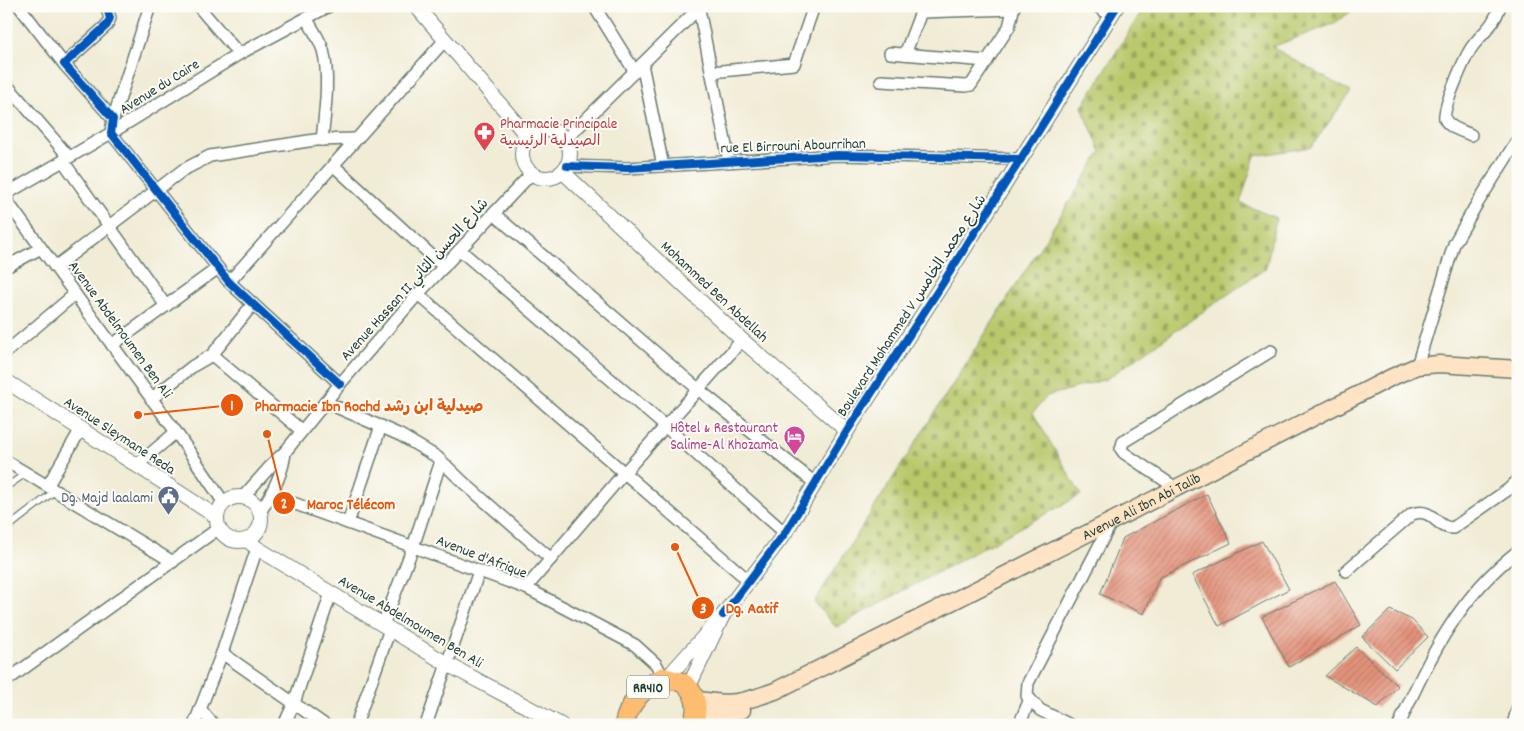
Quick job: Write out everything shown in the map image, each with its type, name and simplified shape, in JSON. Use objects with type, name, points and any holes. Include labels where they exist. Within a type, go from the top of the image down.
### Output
[{"type":"highway","name":"RR410","points":[[624,725],[629,711],[641,694],[653,682],[665,678],[681,682],[691,693],[694,722]]},
{"type":"main road","name":"Avenue Ali Ibn Abi Talib","points":[[775,690],[1417,366],[1439,364],[1514,366]]},
{"type":"main road","name":"RR410","points":[[691,693],[729,704],[752,699],[775,690]]},
{"type":"main road","name":"RR410","points":[[694,722],[739,712],[751,707],[775,690]]},
{"type":"street","points":[[20,6],[64,64],[113,119]]},
{"type":"street","points":[[64,64],[107,25],[110,18],[106,6]]},
{"type":"street","points":[[150,6],[113,119],[111,133],[229,282],[340,384]]},
{"type":"street","points":[[198,6],[239,54]]},
{"type":"street","name":"Avenue du Caire","points":[[6,194],[111,133],[239,54],[329,6]]},
{"type":"street","points":[[416,6],[528,137]]},
{"type":"street","points":[[594,6],[639,68],[662,166]]},
{"type":"street","points":[[712,72],[794,64],[814,6]]},
{"type":"street","points":[[1097,6],[1114,11]]},
{"type":"street","points":[[1471,134],[1451,126],[1446,120],[1445,114],[1451,92],[1464,62],[1472,47],[1496,19],[1500,6]]},
{"type":"street","points":[[565,140],[700,7]]},
{"type":"street","points":[[700,7],[729,161]]},
{"type":"street","points":[[881,82],[971,85],[1009,27],[1013,8],[921,12],[905,54]]},
{"type":"street","name":"Boulevard Mohammed V شارع محمد الخامس","points":[[665,678],[723,615],[785,533],[847,431],[1114,11]]},
{"type":"street","points":[[306,18],[319,40],[325,61],[326,101],[322,140]]},
{"type":"street","points":[[229,282],[445,40]]},
{"type":"street","points":[[890,53],[987,61]]},
{"type":"street","points":[[6,84],[66,159],[109,226],[166,306]]},
{"type":"street","points":[[540,130],[548,130],[561,135],[565,140],[570,153],[565,169],[558,176],[544,179],[531,174],[523,163],[521,156],[524,142],[528,137],[540,130]]},
{"type":"street","points":[[55,267],[183,170],[210,156],[322,140],[356,138]]},
{"type":"street","points":[[1417,366],[1454,244],[1475,207],[1518,140]]},
{"type":"street","name":"rue El Birrouni Abourrihan","points":[[565,169],[627,168],[838,155],[1020,159]]},
{"type":"street","points":[[333,164],[444,267]]},
{"type":"street","name":"Mohammed Ben Abdellah","points":[[565,169],[742,340],[847,431]]},
{"type":"street","name":"Avenue Hassan II شارع الحسن الثاني","points":[[243,497],[285,452],[340,384],[418,294],[531,174]]},
{"type":"street","name":"Avenue Abdelmoumen Ben Ali","points":[[6,200],[176,432],[224,503]]},
{"type":"street","points":[[494,213],[698,389],[816,484]]},
{"type":"street","points":[[6,267],[41,248]]},
{"type":"street","points":[[460,250],[666,427],[785,533]]},
{"type":"street","points":[[112,345],[218,268]]},
{"type":"street","points":[[6,352],[75,294]]},
{"type":"street","points":[[418,294],[749,581]]},
{"type":"street","points":[[151,399],[193,366],[212,355],[253,304]]},
{"type":"street","points":[[526,588],[624,473],[742,340]]},
{"type":"street","points":[[1176,488],[1124,452],[1121,449],[1123,442],[1271,351]]},
{"type":"street","points":[[212,355],[302,431]]},
{"type":"street","name":"Avenue Sleymane Reda","points":[[6,381],[137,465],[218,522]]},
{"type":"street","points":[[325,402],[408,439],[441,461],[551,560]]},
{"type":"street","points":[[348,522],[381,426]]},
{"type":"street","points":[[52,488],[81,429]]},
{"type":"street","points":[[137,465],[176,432]]},
{"type":"street","points":[[260,512],[271,495],[284,461],[285,452]]},
{"type":"street","points":[[6,461],[173,562]]},
{"type":"street","points":[[356,725],[441,461]]},
{"type":"street","points":[[1346,571],[1412,514],[1420,511],[1428,514],[1446,528],[1453,528],[1509,489],[1518,480]]},
{"type":"street","name":"Avenue d'Afrique","points":[[271,495],[526,588],[635,645],[656,664],[665,678]]},
{"type":"street","points":[[6,681],[173,562],[218,522],[218,512],[224,503],[236,497],[243,497],[254,502],[260,512],[261,523],[252,544],[222,653],[194,725]]},
{"type":"street","points":[[1070,725],[1040,710],[1027,696],[1028,683],[1112,521]]},
{"type":"street","name":"Avenue Abdelmoumen Ben Ali","points":[[218,522],[222,532],[231,539],[252,544],[447,664],[561,725]]},
{"type":"street","points":[[1399,725],[1422,672],[1456,616],[1480,586],[1518,551]]},
{"type":"street","points":[[428,724],[479,571]]},
{"type":"street","points":[[284,725],[294,703],[331,593]]},
{"type":"street","name":"Boulevard Mohammed V شارع محمد الخامس","points":[[691,693],[723,615]]},
{"type":"street","points":[[222,653],[325,725]]},
{"type":"street","points":[[1019,725],[1030,699]]},
{"type":"street","points":[[1516,725],[1514,721],[1518,706]]},
{"type":"street","points":[[200,710],[214,725]]},
{"type":"lane","points":[[6,487],[27,472]]},
{"type":"lane","points":[[6,529],[52,488]]},
{"type":"green space","points":[[1145,6],[1359,6],[1333,24],[1272,47],[1351,92],[1311,147],[1255,156],[1240,203],[1276,218],[1266,268],[1106,379],[1047,396],[1033,413],[1081,495],[836,627],[814,602],[1101,152],[1082,107]]},
{"type":"building","points":[[1207,494],[1231,543],[1159,578],[1144,614],[1100,594],[1123,538]]},
{"type":"building","points":[[1262,541],[1289,589],[1219,626],[1192,575]]},
{"type":"building","points":[[1335,581],[1361,625],[1289,667],[1262,617]]},
{"type":"building","points":[[1390,610],[1412,620],[1428,637],[1395,669],[1362,637]]},
{"type":"building","points":[[1356,647],[1398,686],[1378,707],[1325,676]]},
{"type":"cycle path","points":[[106,6],[110,18],[107,25],[64,64],[113,119],[111,133],[229,282],[340,384]]},
{"type":"cycle path","points":[[723,615],[785,533],[847,431],[939,289],[1117,6]]},
{"type":"cycle path","points":[[567,166],[627,168],[838,155],[1021,159]]},
{"type":"place","name":"Pharmacie Principale الصيدلية الرئيسية","points":[[484,151]]},
{"type":"place","name":"Pharmacie Ibn Rochd صيدلية ابن رشد","points":[[138,415]]},
{"type":"place","name":"Maroc Télécom","points":[[267,434]]},
{"type":"place","name":"Hôtel & Restaurant Salime-Al Khozama","points":[[794,455]]},
{"type":"place","name":"Dg. Majd laalami","points":[[169,516]]},
{"type":"place","name":"Dg. Aatif","points":[[675,547]]}]
